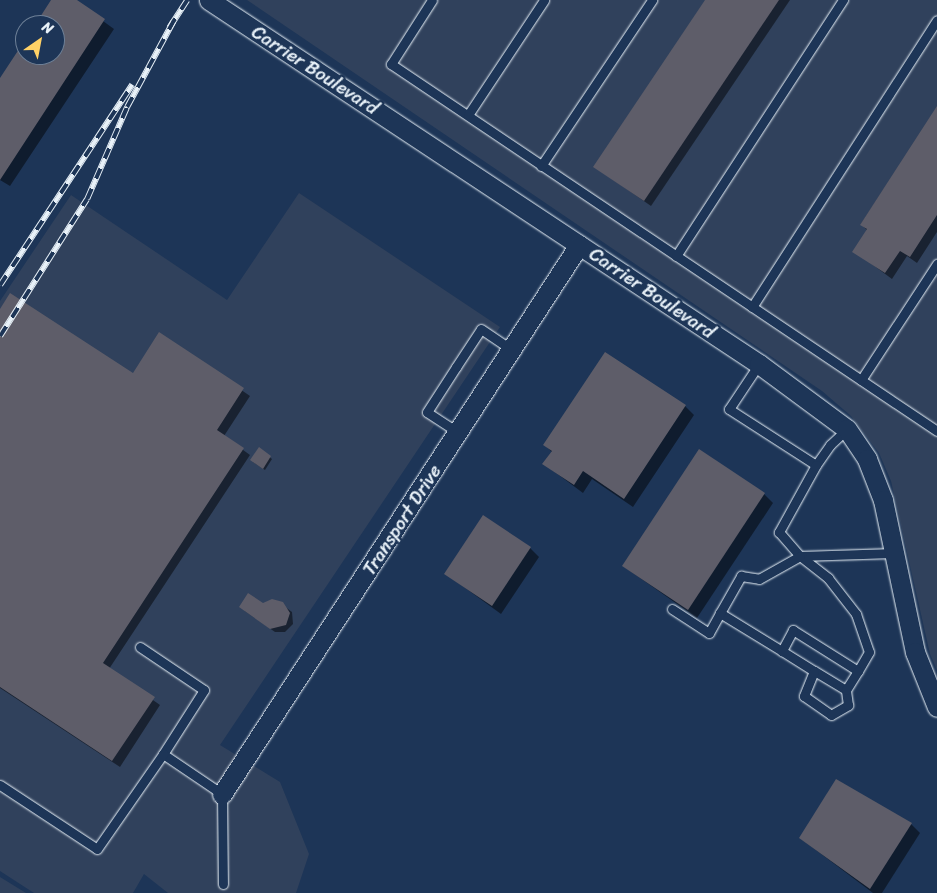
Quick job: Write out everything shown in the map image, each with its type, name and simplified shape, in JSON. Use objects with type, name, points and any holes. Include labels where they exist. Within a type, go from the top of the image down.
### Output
[{"type":"street","name":"Carrier Boulevard","points":[[209,0],[759,364],[846,429],[867,459],[883,500],[915,652],[937,707]]},
{"type":"street","name":"Transport Drive","points":[[222,794],[579,245]]},
{"type":"lane","points":[[432,0],[391,64],[937,431]]},
{"type":"lane","points":[[468,115],[544,0]]},
{"type":"lane","points":[[542,166],[652,0]]},
{"type":"lane","points":[[676,256],[843,0]]},
{"type":"lane","points":[[752,307],[937,20]]},
{"type":"lane","points":[[861,380],[937,264]]},
{"type":"lane","points":[[458,432],[427,412],[471,344],[481,329],[512,350]]},
{"type":"lane","points":[[759,364],[729,408],[816,464]]},
{"type":"lane","points":[[814,672],[804,696],[831,714],[848,704],[846,690],[869,652],[856,614],[828,578],[800,556],[779,532],[816,464],[830,445],[846,429]]},
{"type":"lane","points":[[672,609],[709,633],[741,576],[759,579],[800,556],[894,553]]},
{"type":"lane","points":[[720,613],[846,690]]},
{"type":"lane","points":[[782,651],[793,630],[858,671]]},
{"type":"lane","points":[[0,785],[96,850],[163,754],[204,690],[140,647]]},
{"type":"lane","points":[[163,754],[222,794],[223,884]]},
{"type":"shaded area","points":[[247,0],[937,0],[937,670],[930,654],[891,481],[879,453],[851,416],[822,391]]},
{"type":"shaded area","points":[[299,193],[500,327],[220,745],[280,782],[309,854],[296,893],[168,893],[144,874],[133,893],[34,893],[0,871],[0,301],[71,195],[227,300]]},
{"type":"shaded area","points":[[0,877],[26,893],[0,893]]},
{"type":"building","points":[[51,0],[77,0],[105,19],[0,180],[0,78],[15,55],[15,65],[65,65],[65,15],[41,15]]},
{"type":"building","points":[[705,0],[779,0],[644,201],[593,167]]},
{"type":"building","points":[[937,106],[937,215],[910,257],[900,251],[885,273],[852,252],[867,229],[860,225]]},
{"type":"building","points":[[10,293],[133,373],[159,332],[244,388],[217,430],[244,448],[103,663],[155,697],[112,761],[0,687],[0,309]]},
{"type":"building","points":[[605,352],[686,405],[624,499],[583,471],[574,485],[542,464],[552,451],[543,445]]},
{"type":"building","points":[[259,447],[271,456],[263,469],[250,460]]},
{"type":"building","points":[[699,449],[765,493],[688,610],[622,566]]},
{"type":"building","points":[[483,515],[531,547],[492,606],[444,574]]},
{"type":"building","points":[[248,593],[263,603],[272,599],[283,602],[290,613],[286,625],[270,629],[239,607]]},
{"type":"building","points":[[836,779],[912,823],[870,889],[799,838]]},
{"type":"railway","points":[[169,28],[187,0]]},
{"type":"railway","points":[[0,336],[87,199],[127,107],[173,22]]},
{"type":"railway","points":[[0,285],[132,85]]}]
